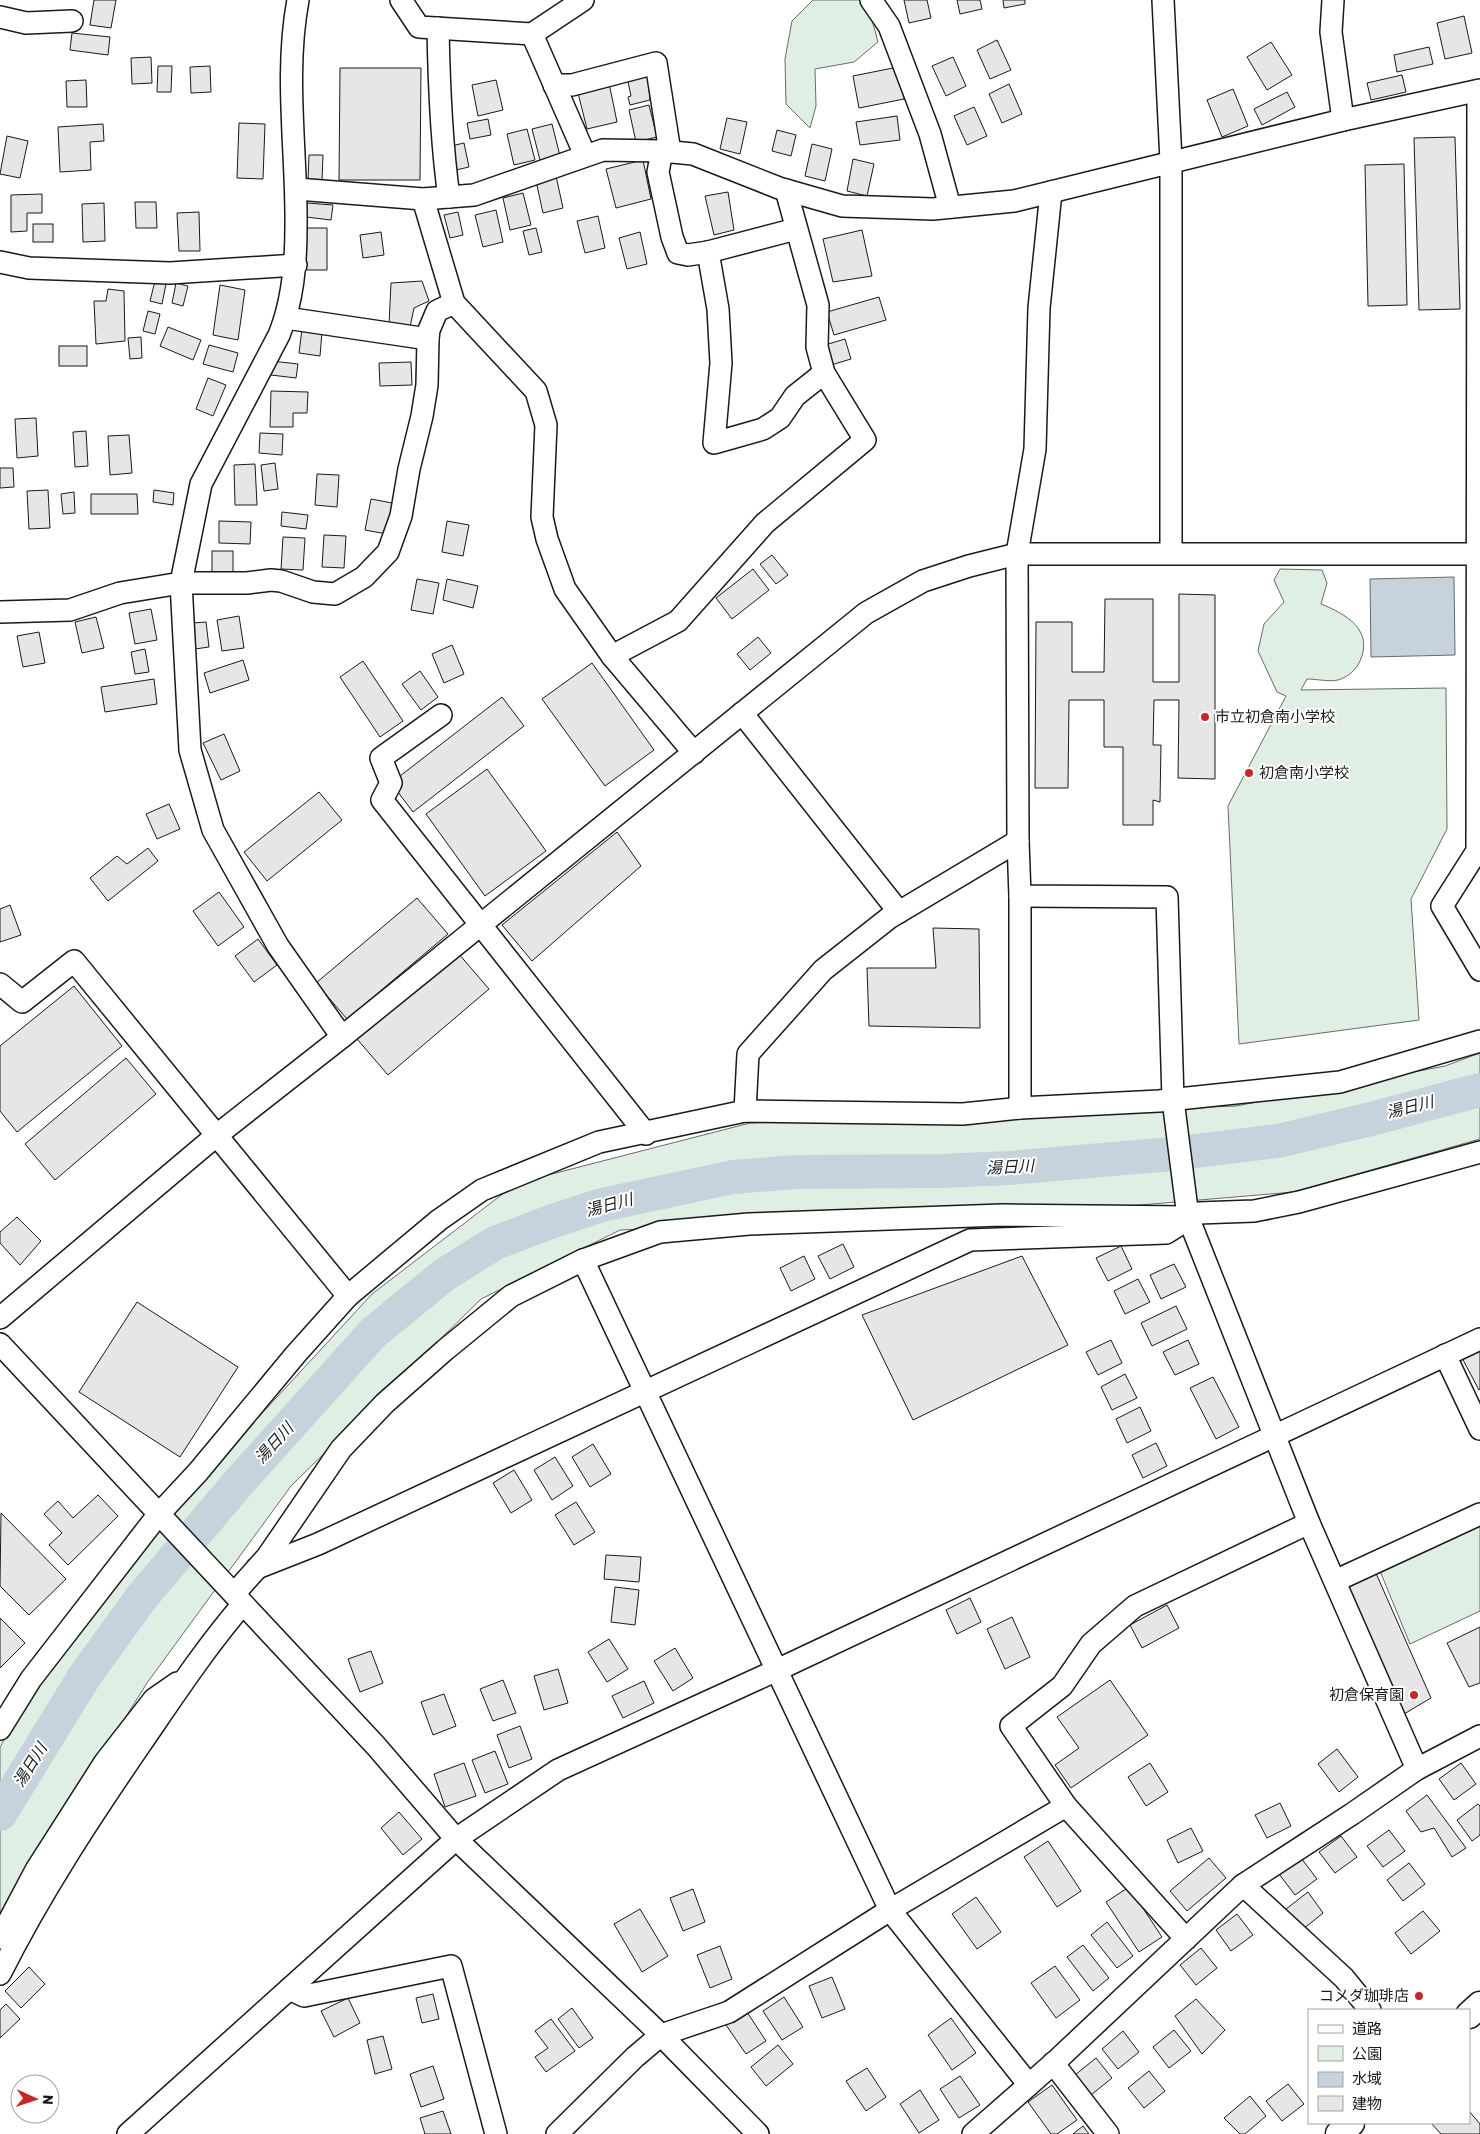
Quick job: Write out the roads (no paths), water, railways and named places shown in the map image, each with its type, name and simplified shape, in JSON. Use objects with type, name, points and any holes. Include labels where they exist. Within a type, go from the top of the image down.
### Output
[{"type":"main road","points":[[1470,2014],[1480,2005]]},
{"type":"main road","points":[[1339,2134],[1350,2124]]},
{"type":"street","points":[[298,0],[294,22],[292,114],[297,190],[296,265],[286,318],[279,335],[201,484],[181,583],[190,750],[213,830],[278,946],[342,1038]]},
{"type":"street","points":[[401,0],[419,27],[532,34],[583,0]]},
{"type":"street","points":[[871,0],[889,26],[924,116],[950,208]]},
{"type":"street","points":[[1163,0],[1171,161],[1171,553]]},
{"type":"street","points":[[1333,0],[1331,32],[1343,120]]},
{"type":"street","points":[[0,17],[26,23],[72,21]]},
{"type":"street","points":[[438,28],[439,89],[449,197]]},
{"type":"street","points":[[532,34],[585,155]]},
{"type":"street","points":[[554,85],[572,85],[656,63],[666,152],[658,172],[672,238],[678,253],[708,252],[796,228]]},
{"type":"street","points":[[297,190],[423,199],[474,195],[603,150],[693,154],[786,190],[842,206],[950,208],[1014,201],[1343,120],[1479,91],[1477,851],[1442,906],[1480,970]]},
{"type":"street","points":[[612,656],[678,621],[765,523],[865,440],[824,372],[817,347],[818,305],[786,190]]},
{"type":"street","points":[[1020,1108],[1017,554],[1035,449],[1039,308],[1051,192]]},
{"type":"street","points":[[423,199],[454,303],[536,391],[546,425],[542,517],[547,539],[565,589],[612,656],[694,753]]},
{"type":"street","points":[[708,252],[718,309],[721,363],[714,442],[763,429],[780,418],[794,396],[824,372]]},
{"type":"street","points":[[0,262],[28,268],[170,273],[296,265]]},
{"type":"street","points":[[0,612],[70,610],[120,592],[181,583],[247,583],[271,580],[281,581],[313,592],[336,594],[364,578],[388,552],[401,516],[427,385],[429,330],[437,311],[454,303]]},
{"type":"street","points":[[286,318],[428,339]]},
{"type":"street","points":[[0,1318],[217,1135],[342,1038],[866,613],[923,580],[1017,554],[1479,554]]},
{"type":"street","points":[[742,713],[899,912]]},
{"type":"street","points":[[441,715],[381,758],[390,783],[382,800],[646,1134]]},
{"type":"street","points":[[745,1111],[748,1054],[823,970],[899,912],[1018,841]]},
{"type":"street","points":[[1020,896],[1167,897],[1174,1105],[1188,1212],[1309,1523],[1417,1769]]},
{"type":"street","points":[[0,984],[22,1002],[74,960],[348,1296]]},
{"type":"street","points":[[0,1729],[32,1679],[158,1515],[198,1472],[296,1354],[348,1296],[439,1220],[482,1190],[599,1142],[646,1134],[745,1111],[963,1114],[1020,1108],[1174,1105],[1340,1082],[1480,1041]]},
{"type":"street","points":[[0,1974],[24,1925],[116,1780],[218,1632],[236,1597],[267,1557],[341,1448],[385,1403],[445,1350],[511,1296],[583,1260],[660,1232],[749,1224],[1002,1214],[1254,1211],[1299,1202],[1480,1152]]},
{"type":"street","points":[[257,1568],[318,1544],[970,1240],[1166,1233],[1188,1212]]},
{"type":"street","points":[[583,1260],[890,1910],[1029,2085]]},
{"type":"street","points":[[128,2134],[456,1839],[558,1770],[776,1671],[1480,1338]]},
{"type":"street","points":[[0,1344],[376,1746],[456,1839],[660,2035],[758,2134]]},
{"type":"street","points":[[1445,1355],[1480,1429]]},
{"type":"street","points":[[1335,1581],[1480,1514]]},
{"type":"street","points":[[1186,1939],[1066,1806],[1011,1726],[1062,1686],[1091,1644],[1135,1606],[1309,1523]]},
{"type":"street","points":[[0,1938],[36,1870],[105,1762],[154,1699],[188,1676]]},
{"type":"street","points":[[973,2134],[1053,2063],[1243,1885],[1417,1769],[1480,1736]]},
{"type":"street","points":[[557,2134],[660,2035],[729,2012],[890,1910],[1066,1806]]},
{"type":"street","points":[[1243,1885],[1344,1978],[1369,2009]]},
{"type":"street","points":[[289,1989],[304,1996],[451,1966],[496,2134]]},
{"type":"street","points":[[1053,2063],[1108,2134]]},
{"type":"water","points":[[1454,577],[1455,655],[1371,657],[1370,579]]},
{"type":"waterway","name":"湯日川","points":[[0,1814],[84,1677],[141,1598],[239,1482],[373,1333],[444,1275],[495,1243],[602,1205],[733,1177],[796,1172],[941,1171],[1009,1168],[1172,1154],[1278,1141],[1480,1090]]},
{"type":"place","name":"市立初倉南小学校","points":[[1205,717]]},
{"type":"place","name":"初倉南小学校","points":[[1249,773]]},
{"type":"place","name":"初倉保育園","points":[[1414,1695]]},
{"type":"place","name":"コメダ珈琲店","points":[[1419,1996]]}]
